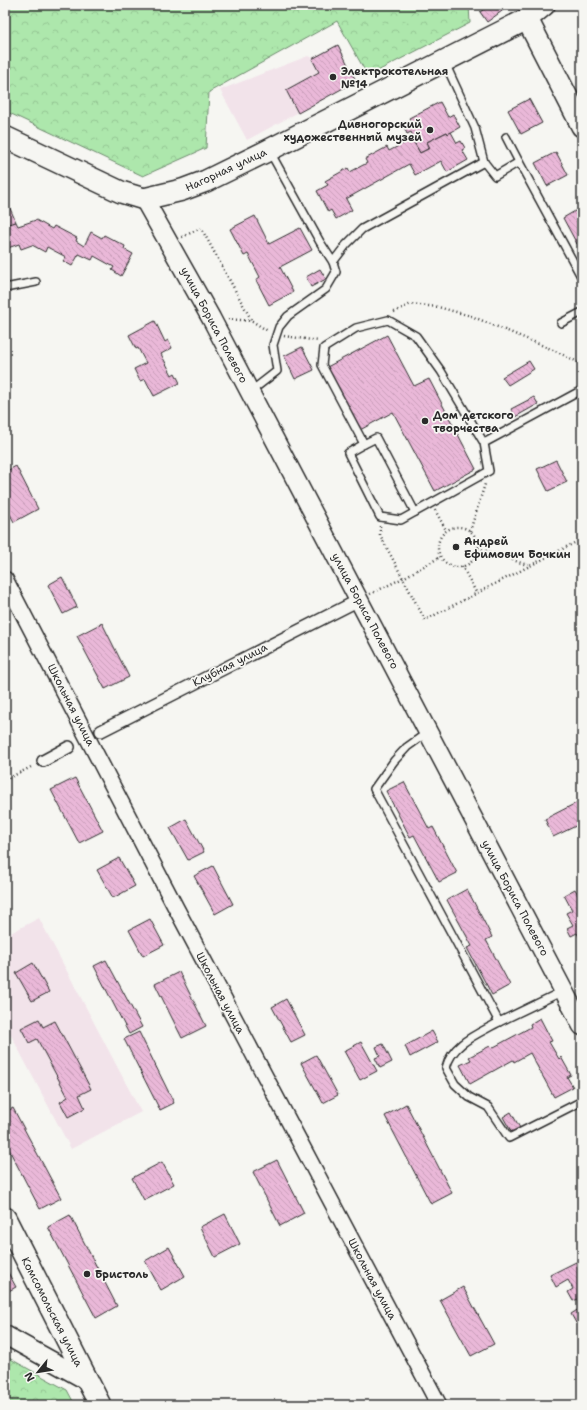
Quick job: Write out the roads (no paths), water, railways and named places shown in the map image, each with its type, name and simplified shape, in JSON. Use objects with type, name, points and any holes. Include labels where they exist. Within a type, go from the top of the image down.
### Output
[{"type":"main road","name":"Нагорная улица","points":[[5,137],[121,192],[144,198],[182,190],[206,181],[269,150],[527,19],[544,5]]},
{"type":"main road","points":[[527,19],[582,126]]},
{"type":"main road","name":"Комсомольская улица","points":[[5,1218],[100,1405]]},
{"type":"street","name":"улица Бориса Полевого","points":[[144,198],[211,318],[564,991],[579,1014]]},
{"type":"street","name":"Школьная улица","points":[[5,579],[176,908],[439,1405]]},
{"type":"street","name":"Клубная улица","points":[[101,731],[359,600]]},
{"type":"street","points":[[43,761],[69,747]]},
{"type":"street","points":[[5,1335],[86,1380]]},
{"type":"lane","points":[[444,61],[475,128],[484,162],[495,176],[519,162]]},
{"type":"lane","points":[[506,137],[582,278]]},
{"type":"lane","points":[[250,392],[277,371],[273,345],[279,327],[288,316],[326,289],[336,272],[334,262],[320,242],[269,150]]},
{"type":"lane","points":[[334,262],[346,245],[362,229],[484,162]]},
{"type":"lane","points":[[5,288],[36,282]]},
{"type":"lane","points":[[561,323],[582,312]]},
{"type":"lane","points":[[364,444],[322,365],[324,348],[356,328],[388,320],[416,336],[441,371],[484,443],[490,471],[401,520],[380,517],[348,454],[376,438],[415,512]]},
{"type":"lane","points":[[484,443],[582,390]]},
{"type":"lane","points":[[428,731],[407,747],[394,761],[374,789],[499,1022]]},
{"type":"lane","points":[[564,991],[499,1022],[459,1046],[452,1053],[446,1068],[455,1084],[469,1097],[488,1107],[509,1138],[582,1101]]},
{"type":"place","name":"Электрокотельная №14","points":[[333,77]]},
{"type":"place","name":"Дивногорский художественный музей","points":[[430,130]]},
{"type":"place","name":"Дом детского творчества","points":[[425,421]]},
{"type":"place","name":"Андрей Ефимович Бочкин","points":[[456,547]]},
{"type":"place","name":"Бристоль","points":[[87,1274]]}]
